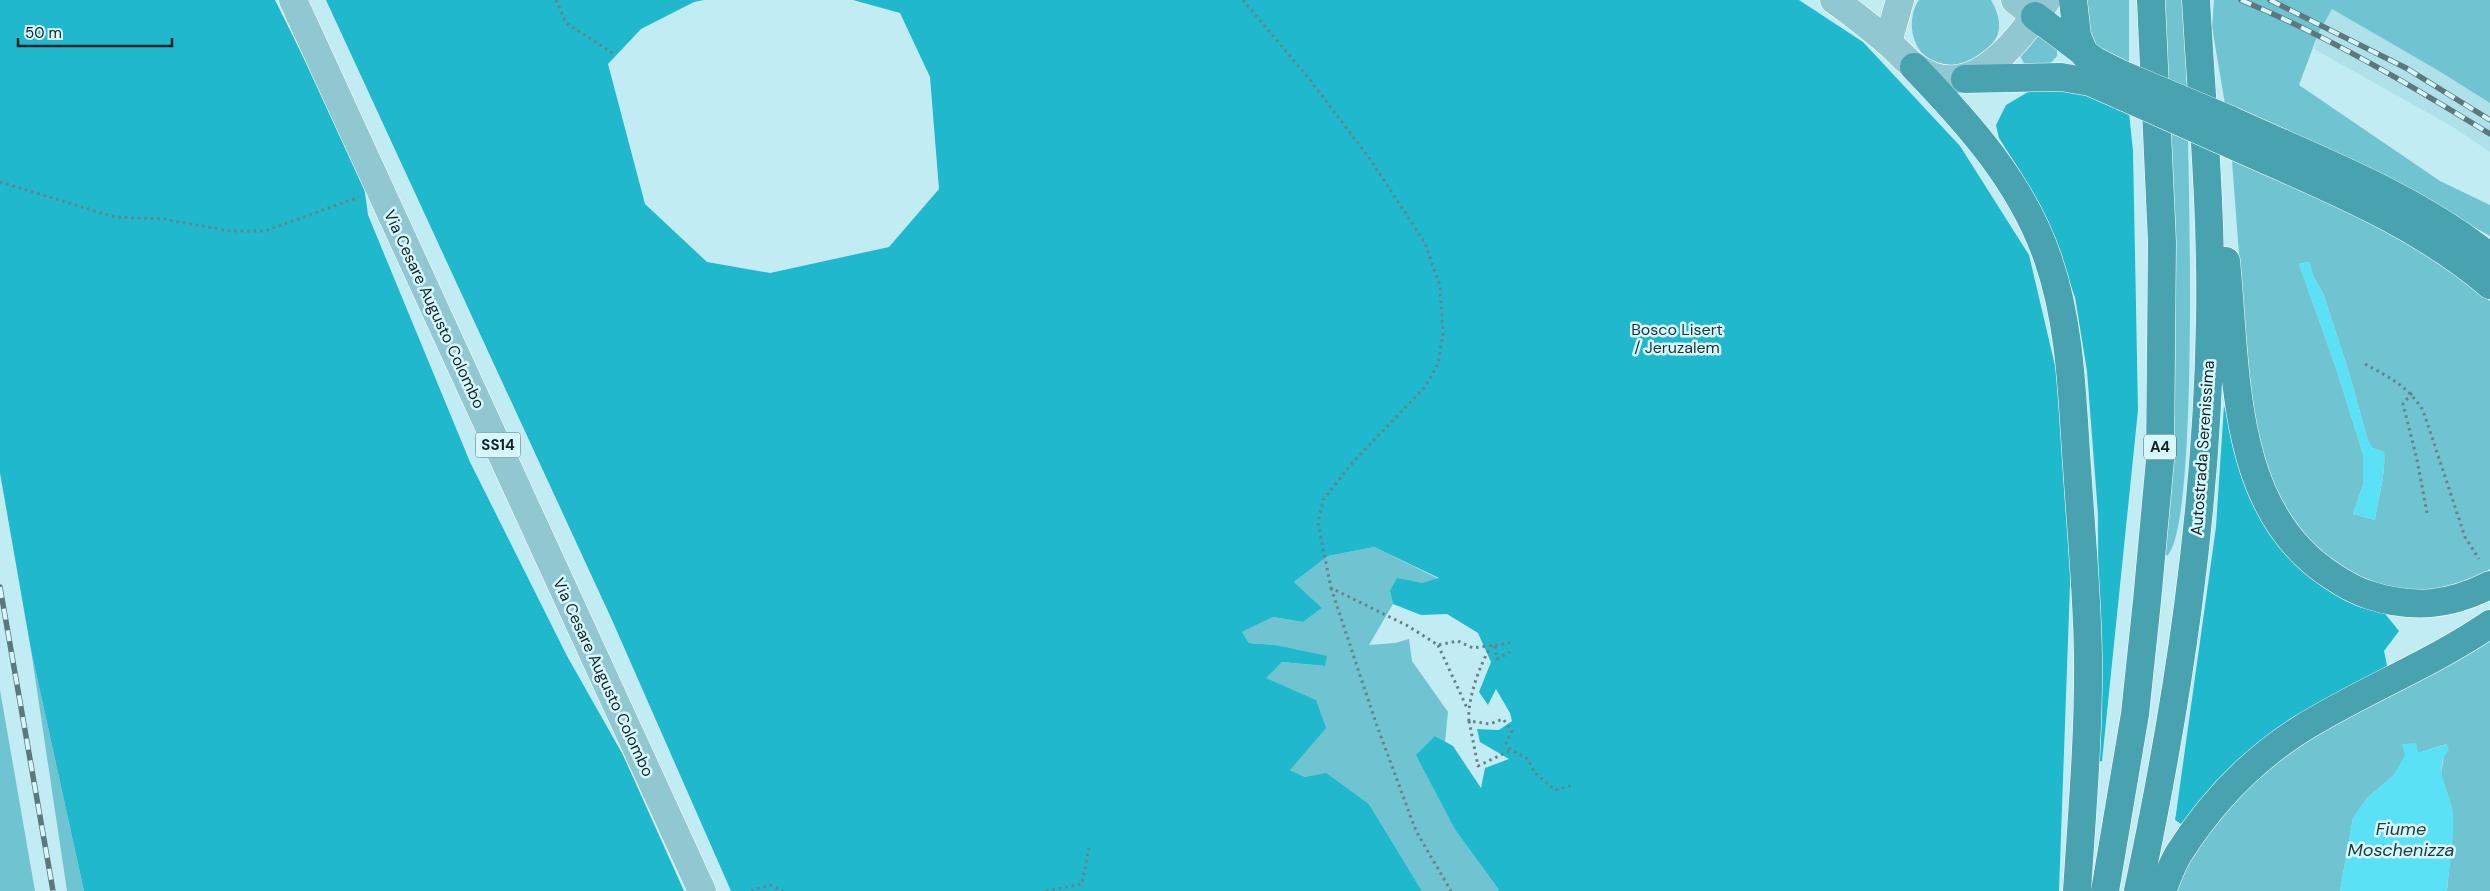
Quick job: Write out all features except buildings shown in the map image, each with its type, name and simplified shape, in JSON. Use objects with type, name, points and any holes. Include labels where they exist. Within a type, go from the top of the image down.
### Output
[{"type":"highway","points":[[2073,0],[2077,36],[2085,55]]},
{"type":"highway","name":"A4","points":[[2105,891],[2135,714],[2148,601],[2160,460],[2162,242],[2151,0]]},
{"type":"highway","name":"Autostrada Serenissima","points":[[2138,891],[2157,800],[2174,695],[2189,598],[2202,481],[2210,319],[2207,167],[2196,0]]},
{"type":"highway","points":[[2032,5],[2085,55],[2122,85],[2438,219],[2490,257]]},
{"type":"highway","points":[[1914,67],[1965,119],[2017,192],[2048,259],[2062,311],[2071,379],[2088,657],[2077,891]]},
{"type":"highway","points":[[1965,79],[2061,77],[2122,85]]},
{"type":"highway","points":[[2229,131],[2397,221],[2434,243],[2490,285]]},
{"type":"highway","points":[[2207,167],[2216,201],[2226,262],[2236,388],[2248,452],[2259,484],[2278,521],[2299,548],[2319,568],[2361,593],[2412,605],[2451,602],[2490,585]]},
{"type":"highway","points":[[2162,891],[2178,854],[2229,789],[2256,763],[2301,729],[2452,649],[2490,624]]},
{"type":"main road","name":"Via Cesare Augusto Colombo","points":[[293,0],[702,891]]},
{"type":"main road","points":[[1834,0],[1888,42],[1914,67],[1934,76],[1965,79],[1998,58],[2032,5]]},
{"type":"main road","points":[[1888,42],[1900,0]]},
{"type":"path","points":[[556,0],[566,23],[614,54]]},
{"type":"path","points":[[1243,0],[1310,80],[1370,159],[1425,243],[1440,286],[1443,333],[1438,364],[1424,388],[1353,462],[1323,500],[1318,523],[1330,588],[1376,723],[1416,831],[1451,891]]},
{"type":"path","points":[[0,182],[115,216],[163,219],[230,231],[265,231],[342,205],[380,188]]},
{"type":"path","points":[[2365,364],[2412,393],[2423,410],[2465,537],[2479,559]]},
{"type":"path","points":[[2412,393],[2403,404],[2418,460],[2427,514]]},
{"type":"path","points":[[1330,588],[1408,626],[1438,645],[1468,711],[1478,766],[1511,750]]},
{"type":"path","points":[[1438,645],[1458,641],[1473,648],[1510,643]]},
{"type":"path","points":[[1493,646],[1497,660],[1510,652]]},
{"type":"path","points":[[1468,711],[1482,659],[1493,646]]},
{"type":"path","points":[[1469,721],[1490,724],[1503,719],[1512,732],[1506,743],[1511,750],[1528,759],[1534,772],[1555,790],[1573,785]]},
{"type":"path","points":[[1048,891],[1082,884],[1089,848]]},
{"type":"path","points":[[751,891],[770,885],[783,891]]},
{"type":"shaded area","points":[[1919,0],[1991,0],[1999,22],[1999,31],[1996,38],[1985,52],[1968,66],[1947,66],[1931,60],[1918,47],[1912,28],[1914,9]]},
{"type":"shaded area","points":[[2082,0],[2129,0],[2129,63],[2105,51],[2094,41],[2090,34]]},
{"type":"shaded area","points":[[2159,0],[2183,0],[2187,87],[2165,78]]},
{"type":"shaded area","points":[[2214,0],[2490,0],[2490,103],[2332,9],[2318,34],[2299,85],[2440,181],[2490,205],[2490,236],[2449,213],[2225,104],[2212,27]]},
{"type":"shaded area","points":[[2332,9],[2490,103],[2490,152],[2453,127],[2314,49],[2318,34]]},
{"type":"shaded area","points":[[2036,34],[2057,47],[2057,56],[2049,65],[2025,65],[2020,56],[2019,50]]},
{"type":"shaded area","points":[[2170,132],[2188,139],[2190,359],[2184,487],[2177,532],[2167,556],[2164,552]]},
{"type":"shaded area","points":[[2232,161],[2313,194],[2429,254],[2490,301],[2490,569],[2461,586],[2432,592],[2396,591],[2367,583],[2315,548],[2280,500],[2267,475],[2251,413]],"holes":[[[2309,262],[2313,276],[2323,293],[2348,369],[2368,441],[2372,448],[2384,452],[2383,477],[2375,520],[2353,514],[2363,485],[2363,454],[2336,368],[2299,264]]]},
{"type":"shaded area","points":[[1374,547],[1439,579],[1390,591],[1393,604],[1369,645],[1395,643],[1409,639],[1412,661],[1448,712],[1445,742],[1435,736],[1456,831],[1499,890],[1497,891],[1422,891],[1369,804],[1326,774],[1305,777],[1290,770],[1316,700],[1265,678],[1282,662],[1324,666],[1275,645],[1249,643],[1242,632],[1273,617],[1303,622],[1322,608],[1294,582],[1328,556]]},
{"type":"shaded area","points":[[2490,638],[2490,891],[2447,891],[2453,828],[2451,805],[2441,774],[2446,744],[2418,753],[2415,743],[2394,775],[2367,798],[2353,818],[2340,891],[2175,891],[2197,846],[2228,805],[2266,770],[2308,739],[2354,710]]},
{"type":"shaded area","points":[[31,650],[84,891],[67,891]]},
{"type":"shaded area","points":[[0,690],[35,891],[0,891]]},
{"type":"green space","points":[[0,0],[275,0],[363,178],[368,215],[470,462],[567,656],[623,755],[684,891],[84,891],[31,650],[0,473]]},
{"type":"green space","name":"Bosco Lisert / Jeruzalem","points":[[326,0],[704,0],[694,2],[641,29],[608,64],[645,204],[707,262],[770,273],[889,247],[939,189],[930,77],[900,13],[853,0],[1799,0],[1863,42],[1960,146],[2029,255],[2060,387],[2071,556],[2059,891],[1497,891],[1499,890],[1456,831],[1416,755],[1435,736],[1453,746],[1481,788],[1485,768],[1509,759],[1480,742],[1477,729],[1499,730],[1512,721],[1510,713],[1496,689],[1488,705],[1479,692],[1491,662],[1478,633],[1447,614],[1421,615],[1393,604],[1390,591],[1397,578],[1422,583],[1439,578],[1374,547],[1328,556],[1294,582],[1322,608],[1303,622],[1273,617],[1242,632],[1249,643],[1275,645],[1327,656],[1325,666],[1282,662],[1266,678],[1316,700],[1326,728],[1290,770],[1305,777],[1326,773],[1369,804],[1422,891],[731,891],[612,620]]},
{"type":"green space","points":[[2050,87],[2074,91],[2129,113],[2133,151],[2138,410],[2102,761],[2099,762],[2098,514],[2087,371],[2075,297],[2050,229],[2020,171],[1999,138],[1996,125],[2006,105],[2028,92]]},
{"type":"green space","points":[[2224,406],[2253,496],[2382,610],[2399,631],[2384,651],[2388,670],[2181,824],[2175,820],[2216,527]]},
{"type":"water","points":[[2309,262],[2313,276],[2323,293],[2348,369],[2368,441],[2372,448],[2384,452],[2383,477],[2375,520],[2353,514],[2363,485],[2363,454],[2336,368],[2299,264]]},
{"type":"water","name":"Fiume Moschenizza","points":[[2416,743],[2418,753],[2447,744],[2449,750],[2442,765],[2442,773],[2453,813],[2453,842],[2447,891],[2340,891],[2353,818],[2367,798],[2394,775],[2405,755],[2402,744]]},
{"type":"railway","points":[[2241,0],[2337,45],[2490,134]]},
{"type":"railway","points":[[2270,0],[2406,68],[2490,120]]},
{"type":"railway","points":[[0,587],[53,891]]}]
